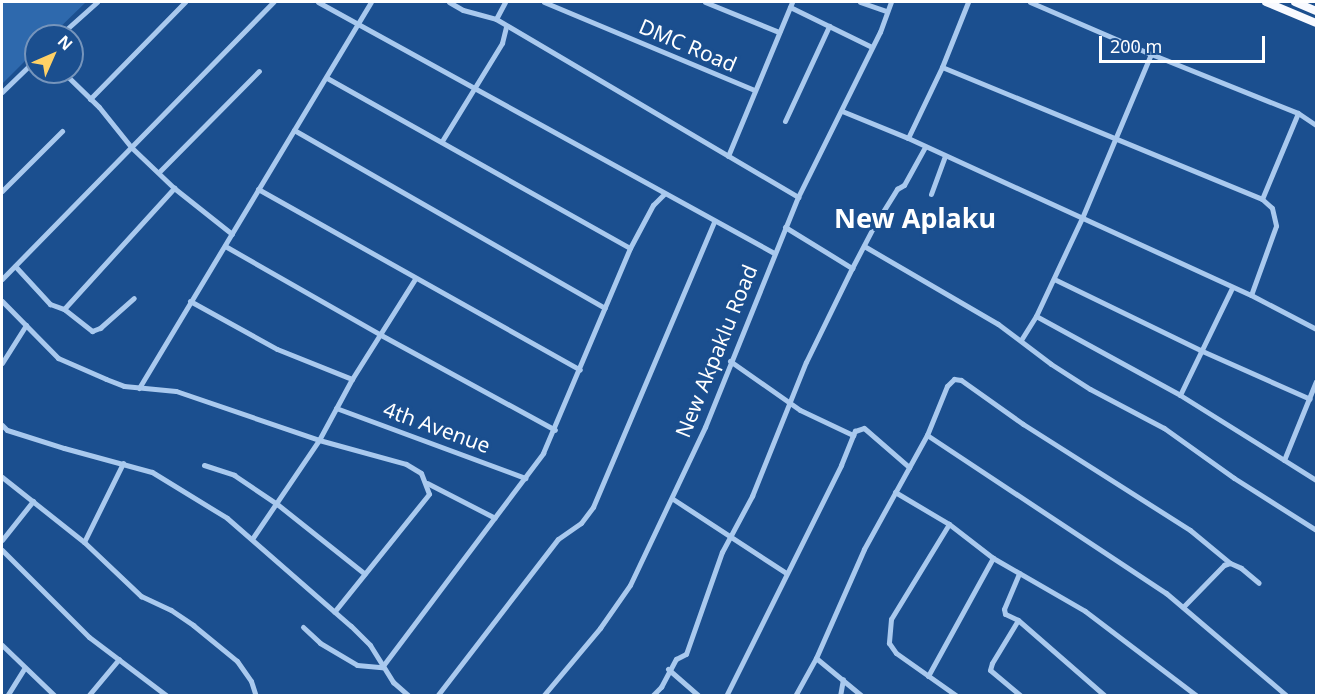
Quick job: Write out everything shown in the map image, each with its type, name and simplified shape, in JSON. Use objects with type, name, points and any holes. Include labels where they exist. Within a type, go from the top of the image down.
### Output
[{"type":"highway","points":[[1266,2],[1317,24]]},
{"type":"highway","points":[[1294,2],[1317,11]]},
{"type":"street","points":[[72,24],[97,2]]},
{"type":"street","points":[[90,99],[185,2]]},
{"type":"street","points":[[2,279],[273,2]]},
{"type":"street","points":[[318,2],[358,22],[473,89],[774,254]]},
{"type":"street","points":[[140,388],[371,2]]},
{"type":"street","points":[[449,2],[463,10],[496,19],[506,27],[798,197]]},
{"type":"street","points":[[496,19],[505,2]]},
{"type":"street","name":"DMC Road","points":[[544,2],[754,90]]},
{"type":"street","points":[[705,2],[779,32]]},
{"type":"street","points":[[860,2],[886,11]]},
{"type":"street","name":"New Akpaklu Road","points":[[543,696],[624,594],[673,499],[714,407],[730,361],[798,197],[842,111],[891,2]]},
{"type":"street","points":[[908,138],[942,67],[968,2]]},
{"type":"street","points":[[1030,2],[1298,113],[1317,125]]},
{"type":"street","points":[[728,156],[791,4],[829,27],[872,47]]},
{"type":"street","points":[[442,141],[502,44],[506,27]]},
{"type":"street","points":[[785,121],[829,27]]},
{"type":"street","points":[[1021,340],[1036,316],[1082,218],[1151,54]]},
{"type":"street","points":[[942,67],[1262,199],[1272,208],[1276,226],[1251,296]]},
{"type":"street","points":[[2,92],[24,71]]},
{"type":"street","points":[[159,172],[259,71]]},
{"type":"street","points":[[327,78],[630,248]]},
{"type":"street","points":[[75,84],[131,147],[174,188],[232,234]]},
{"type":"street","points":[[842,111],[908,138],[1251,296],[1317,329]]},
{"type":"street","points":[[1262,199],[1298,113]]},
{"type":"street","points":[[294,130],[605,308]]},
{"type":"street","points":[[2,191],[62,131]]},
{"type":"street","points":[[652,696],[661,687],[668,669],[676,659],[686,654],[722,552],[763,471],[806,362],[852,268],[926,147]]},
{"type":"street","points":[[931,194],[945,156]]},
{"type":"street","points":[[64,309],[174,188]]},
{"type":"street","points":[[258,189],[580,370]]},
{"type":"street","points":[[382,667],[543,453],[555,430],[630,248],[653,205],[664,194]]},
{"type":"street","points":[[437,696],[558,538],[581,523],[593,507],[714,222]]},
{"type":"street","points":[[785,227],[852,268]]},
{"type":"street","points":[[225,246],[381,336],[555,430]]},
{"type":"street","points":[[864,246],[1021,340],[1070,376],[1164,428],[1234,478],[1317,530]]},
{"type":"street","points":[[15,266],[50,304],[64,309],[84,328],[92,331],[100,328],[134,298]]},
{"type":"street","points":[[252,539],[319,440],[352,379],[415,279]]},
{"type":"street","points":[[1054,279],[1200,350],[1310,399]]},
{"type":"street","points":[[1180,395],[1232,288]]},
{"type":"street","points":[[2,301],[58,358],[124,386],[176,391],[319,440],[406,464],[421,472],[427,483],[429,494],[334,612]]},
{"type":"street","points":[[190,301],[277,349],[352,379]]},
{"type":"street","points":[[1036,316],[1180,395],[1317,480]]},
{"type":"street","points":[[2,363],[26,325]]},
{"type":"street","points":[[730,361],[800,410],[853,435]]},
{"type":"street","points":[[795,696],[816,658],[855,568],[927,435],[947,386],[954,379],[961,380],[1023,424],[1190,530],[1230,563],[1241,568],[1259,582]]},
{"type":"street","points":[[1284,460],[1317,381]]},
{"type":"street","name":"4th Avenue","points":[[336,408],[525,478]]},
{"type":"street","points":[[2,425],[7,430],[64,448],[152,472],[198,498],[252,539],[370,645],[393,682],[409,696]]},
{"type":"street","points":[[726,696],[841,465],[853,435],[859,428],[864,428],[909,467]]},
{"type":"street","points":[[927,435],[1111,556],[1183,607],[1221,642],[1287,696]]},
{"type":"street","points":[[84,542],[123,463]]},
{"type":"street","points":[[204,465],[234,475],[277,504],[365,574]]},
{"type":"street","points":[[2,477],[84,542],[141,596],[171,610],[237,661],[251,681],[256,696]]},
{"type":"street","points":[[427,483],[495,518]]},
{"type":"street","points":[[895,492],[949,524],[993,558],[1084,611],[1197,696]]},
{"type":"street","points":[[673,499],[786,573]]},
{"type":"street","points":[[2,540],[33,501]]},
{"type":"street","points":[[949,524],[889,625],[889,643],[892,648],[957,696]]},
{"type":"street","points":[[2,550],[89,637],[167,696]]},
{"type":"street","points":[[928,676],[993,558]]},
{"type":"street","points":[[1183,607],[1214,573],[1230,563]]},
{"type":"street","points":[[1019,573],[1004,609],[1005,614],[1018,620],[1078,669],[1106,696]]},
{"type":"street","points":[[1018,620],[990,670],[1021,696]]},
{"type":"street","points":[[303,627],[320,643],[357,665],[382,667]]},
{"type":"street","points":[[2,645],[24,669],[55,696]]},
{"type":"street","points":[[816,658],[862,696]]},
{"type":"street","points":[[88,696],[119,659]]},
{"type":"street","points":[[7,696],[24,669]]},
{"type":"street","points":[[668,669],[699,696]]},
{"type":"street","points":[[840,696],[843,679]]},
{"type":"shaded area","points":[[2,2],[86,2],[63,24],[24,24],[24,62],[2,84]]},
{"type":"district","name":"New Aplaku","points":[[915,218]]}]
